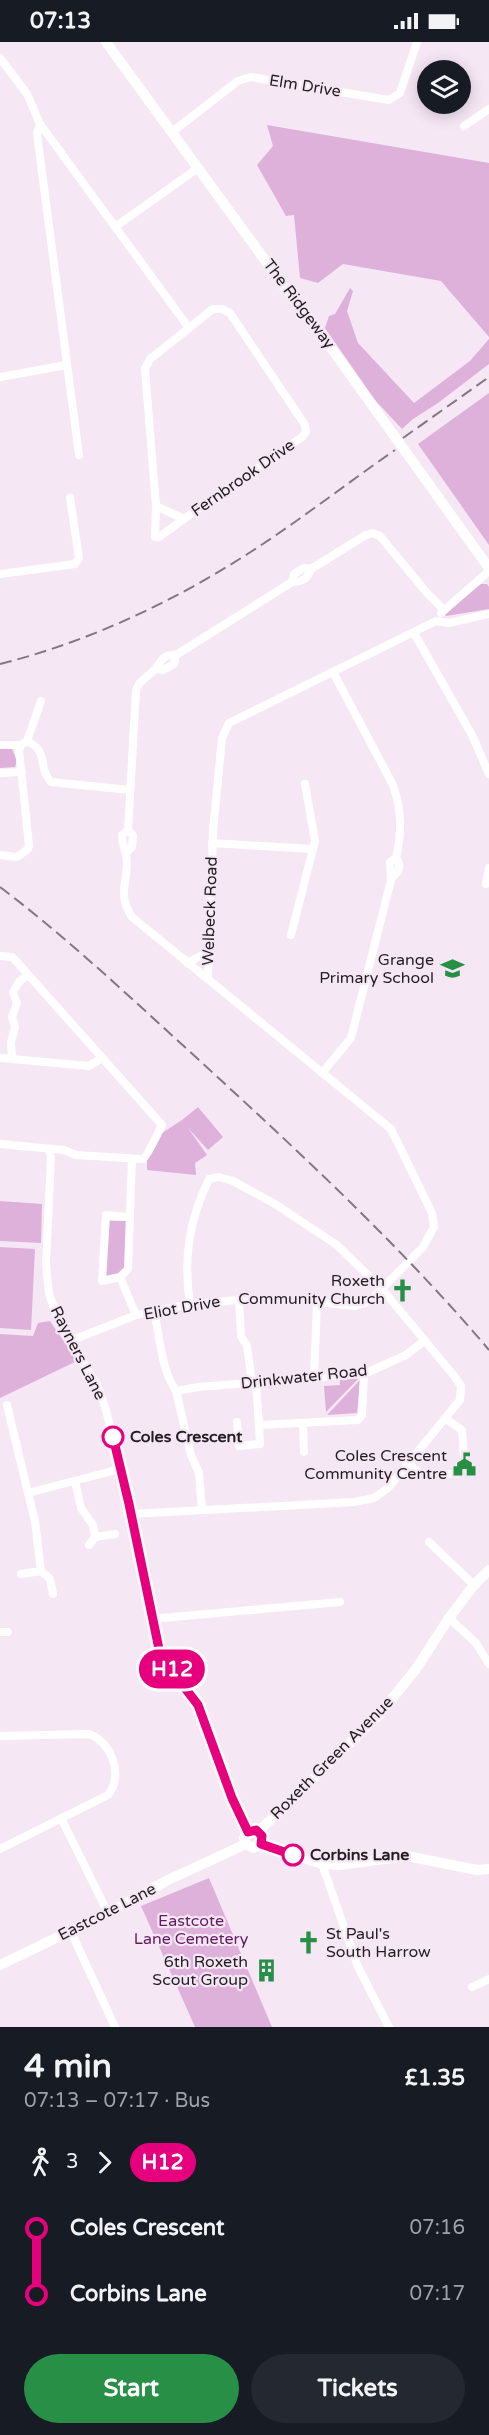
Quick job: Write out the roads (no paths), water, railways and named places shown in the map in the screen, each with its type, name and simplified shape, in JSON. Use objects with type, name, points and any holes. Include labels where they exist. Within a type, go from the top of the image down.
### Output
[{"type":"street","name":"The Ridgeway","points":[[106,42],[314,324],[489,570]]},
{"type":"street","name":"Elm Drive","points":[[172,132],[238,81],[250,77],[389,100],[400,93],[417,42]]},
{"type":"street","points":[[0,58],[27,94],[40,124],[189,328]]},
{"type":"street","points":[[464,126],[489,109]]},
{"type":"street","points":[[40,124],[37,134],[79,455]]},
{"type":"street","points":[[115,227],[198,168]]},
{"type":"street","name":"Fernbrook Drive","points":[[213,309],[222,309],[230,313],[305,425],[306,432],[159,537],[155,537],[156,506],[145,369],[150,358],[213,309]]},
{"type":"street","points":[[0,377],[66,365]]},
{"type":"street","points":[[0,574],[75,564],[79,558],[70,498]]},
{"type":"street","name":"Fernbrook Drive","points":[[156,506],[184,519]]},
{"type":"street","points":[[208,979],[132,917],[123,897],[126,853],[132,847],[133,835],[128,830],[138,683],[156,669],[163,670],[174,664],[176,655],[292,582],[300,582],[309,576],[311,569],[373,533],[380,536],[443,609]]},
{"type":"street","points":[[436,621],[443,609],[489,570]]},
{"type":"street","name":"Welbeck Road","points":[[382,1289],[423,1247],[434,1227],[432,1213],[391,1129],[208,979],[212,843],[224,730],[229,723],[436,621],[449,622],[489,614]]},
{"type":"street","points":[[414,633],[472,735],[489,774]]},
{"type":"street","points":[[322,1073],[351,1038],[391,878],[400,865],[396,858],[402,826],[393,785],[333,672]]},
{"type":"street","points":[[0,855],[17,857],[29,846],[19,755],[41,701]]},
{"type":"street","points":[[0,745],[24,743],[38,748],[42,753],[46,777],[51,782],[130,790]]},
{"type":"street","points":[[0,773],[22,772]]},
{"type":"street","points":[[291,935],[314,834],[305,784]]},
{"type":"street","points":[[212,843],[312,849]]},
{"type":"street","points":[[486,884],[489,868]]},
{"type":"street","points":[[186,963],[208,952]]},
{"type":"street","points":[[0,956],[12,957],[162,1125],[153,1139],[147,1157],[143,1159],[76,1155],[64,1150],[0,1144]]},
{"type":"street","points":[[12,1059],[10,1042],[15,1027],[12,1017],[17,1003],[13,992],[19,982],[29,977]]},
{"type":"street","points":[[0,1058],[88,1066],[102,1058]]},
{"type":"street","name":"Rayners Lane","points":[[50,1150],[47,1281],[53,1309],[98,1386],[131,1514],[159,1649],[165,1662],[198,1705],[232,1798],[248,1832]]},
{"type":"street","points":[[129,1217],[106,1215],[102,1281],[120,1277],[128,1269],[132,1159]]},
{"type":"street","points":[[131,1514],[354,1503],[374,1498],[388,1488],[460,1400],[461,1386],[382,1289],[337,1245],[275,1204],[233,1181],[219,1177],[209,1179],[192,1222],[186,1275],[190,1304]]},
{"type":"street","points":[[120,1277],[136,1315]]},
{"type":"street","name":"Eliot Drive","points":[[70,1341],[136,1315],[190,1304],[239,1299],[355,1306],[369,1302],[382,1289]]},
{"type":"street","points":[[237,1422],[239,1446],[260,1444],[254,1383],[247,1346],[241,1336],[239,1299]]},
{"type":"street","points":[[314,1379],[317,1302]]},
{"type":"street","points":[[154,1311],[161,1350],[171,1384],[176,1391],[191,1455],[199,1473],[202,1510]]},
{"type":"street","name":"Drinkwater Road","points":[[176,1391],[198,1387],[364,1374],[406,1356],[424,1341]]},
{"type":"street","points":[[259,1425],[358,1420],[362,1415],[364,1374]]},
{"type":"street","points":[[8,1406],[35,1521],[41,1571],[50,1579],[53,1594]]},
{"type":"street","points":[[409,1464],[424,1476],[465,1473],[462,1430],[446,1419]]},
{"type":"street","points":[[303,1423],[304,1452]]},
{"type":"street","points":[[28,1493],[86,1476],[120,1469]]},
{"type":"street","points":[[75,1481],[81,1508],[93,1525],[94,1537],[89,1545]]},
{"type":"street","points":[[94,1537],[115,1534]]},
{"type":"street","points":[[429,1542],[474,1585]]},
{"type":"street","name":"Roxeth Green Avenue","points":[[259,1831],[379,1715],[416,1669],[449,1618],[474,1585],[489,1570]]},
{"type":"street","points":[[21,1574],[41,1571]]},
{"type":"street","points":[[151,1618],[340,1602]]},
{"type":"street","points":[[449,1618],[476,1643],[489,1664]]},
{"type":"street","points":[[0,1736],[89,1734],[99,1737],[105,1744],[117,1775],[115,1787],[108,1795],[0,1849]]},
{"type":"street","points":[[62,1818],[108,1913]]},
{"type":"street","points":[[246,1844],[244,1838],[251,1829],[259,1831],[262,1836],[261,1844]]},
{"type":"street","name":"Eastcote Lane","points":[[0,1965],[71,1932],[168,1880],[246,1844],[254,1848],[261,1844],[322,1864],[339,1865],[385,1857],[407,1856],[477,1870],[489,1869]]},
{"type":"street","points":[[322,1864],[357,1967],[389,2027]]},
{"type":"street","points":[[71,1932],[115,2027]]},
{"type":"street","points":[[472,1987],[489,1979]]},
{"type":"railway","points":[[403,438],[489,377]]},
{"type":"railway","points":[[0,664],[97,632],[129,619],[190,588],[268,541],[395,450]]},
{"type":"railway","points":[[0,887],[101,971],[312,1165],[420,1273],[489,1350]]},
{"type":"place","name":"Grange Primary School","points":[[452,969]]},
{"type":"place","name":"Roxeth Community Church","points":[[403,1290]]},
{"type":"place","name":"Coles Crescent","points":[[113,1437]]},
{"type":"place","name":"Coles Crescent Community Centre","points":[[465,1465]]},
{"type":"place","name":"Corbins Lane","points":[[293,1855]]},
{"type":"place","name":"St Paul's South Harrow","points":[[308,1943]]},
{"type":"place","name":"6th Roxeth Scout Group","points":[[266,1971]]},
{"type":"park label","name":"Eastcote Lane Cemetery","points":[[191,1930]]}]
